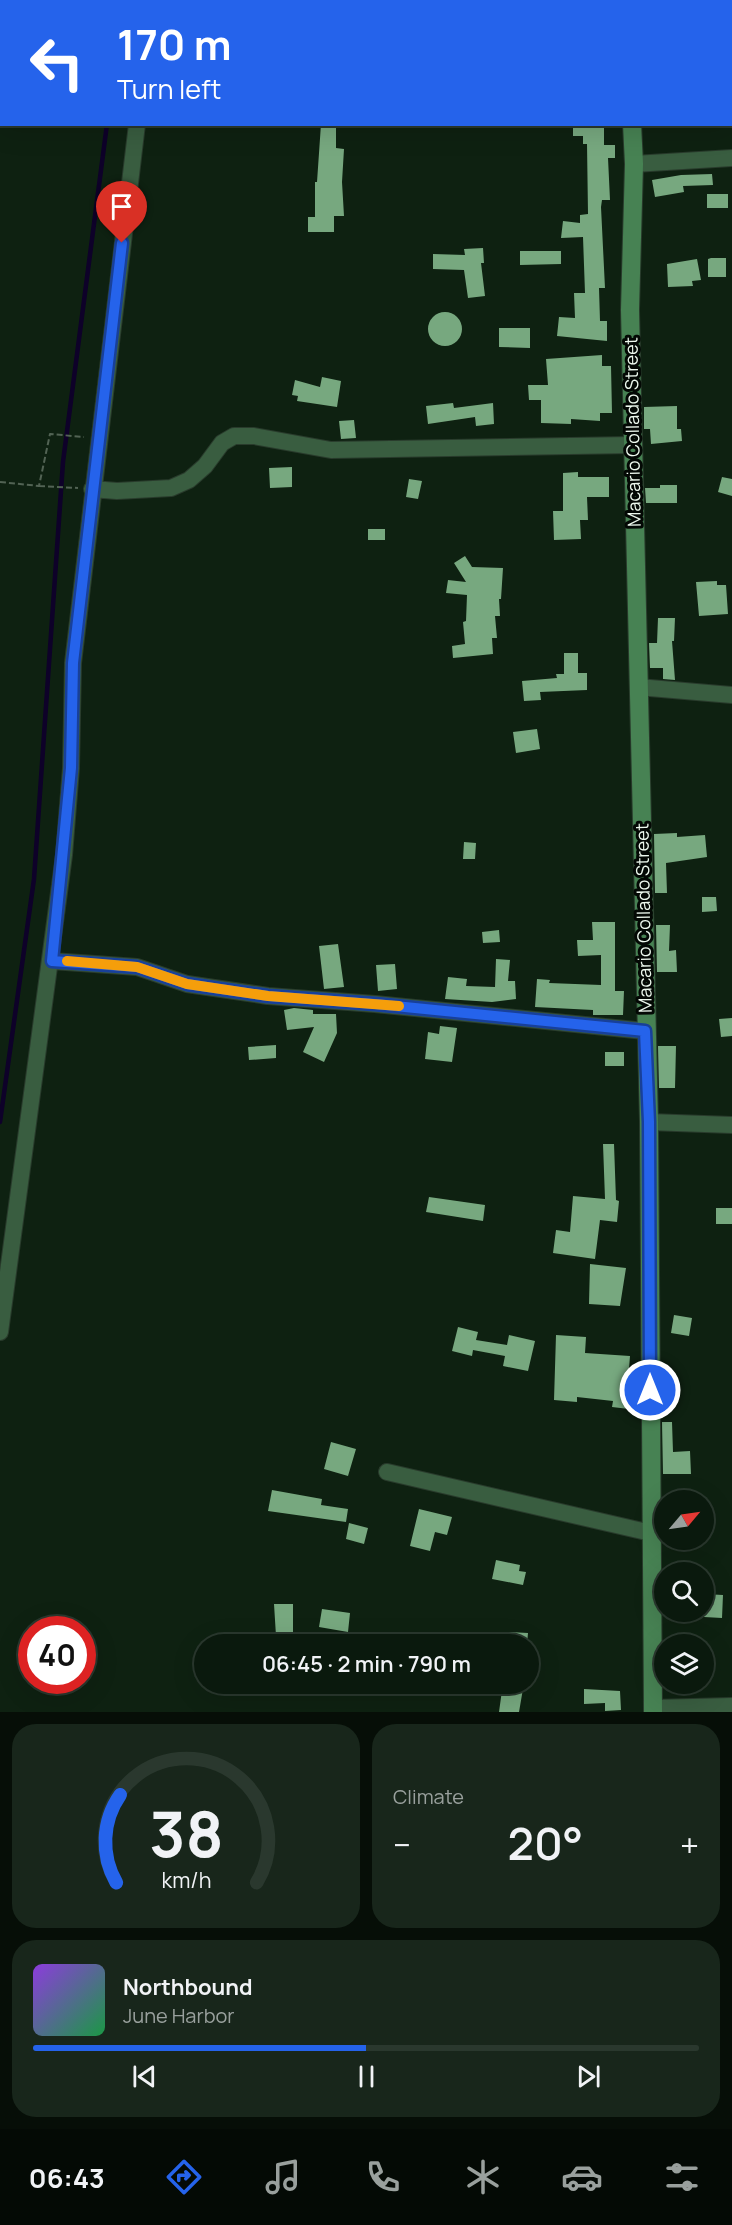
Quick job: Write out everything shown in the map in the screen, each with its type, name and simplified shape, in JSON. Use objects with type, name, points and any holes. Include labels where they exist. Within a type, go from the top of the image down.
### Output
[{"type":"street","points":[[0,1332],[52,961],[70,779],[73,663],[87,488],[137,126]]},
{"type":"street","name":"Macario Collado Street","points":[[632,126],[634,164],[630,310],[645,1031],[649,1122],[653,1710]]},
{"type":"street","points":[[634,164],[732,158]]},
{"type":"street","points":[[87,488],[117,491],[171,488],[189,480],[205,466],[222,443],[234,436],[254,436],[331,450],[632,445]]},
{"type":"street","points":[[638,687],[732,695]]},
{"type":"street","points":[[52,961],[137,967],[187,984],[268,996],[375,1004],[645,1031]]},
{"type":"street","points":[[649,1122],[732,1125]]},
{"type":"street","points":[[387,1472],[651,1533]]},
{"type":"street","points":[[653,1710],[732,1706]]},
{"type":"path","points":[[39,486],[50,434],[86,437]]},
{"type":"path","points":[[0,482],[87,488]]},
{"type":"building","points":[[321,126],[336,126],[336,148],[344,149],[342,182],[344,216],[334,216],[334,232],[308,232],[308,217],[315,217],[315,182],[317,182]]},
{"type":"building","points":[[573,126],[604,126],[604,145],[615,145],[615,158],[608,158],[610,200],[602,200],[601,207],[605,288],[599,288],[600,321],[607,321],[607,341],[557,336],[559,317],[575,318],[574,293],[585,293],[583,237],[561,238],[563,221],[580,223],[580,215],[588,214],[587,144],[583,144],[583,136],[573,136]]},
{"type":"building","points":[[712,174],[713,185],[683,186],[684,192],[655,197],[652,180],[681,175]]},
{"type":"building","points":[[707,194],[728,194],[728,208],[707,208]]},
{"type":"building","points":[[483,248],[484,263],[481,263],[485,296],[468,298],[464,270],[433,269],[433,254],[465,255],[464,249]]},
{"type":"building","points":[[520,251],[561,251],[561,264],[520,265]]},
{"type":"building","points":[[726,258],[726,277],[708,277],[708,259]]},
{"type":"building","points":[[697,259],[701,280],[692,281],[693,286],[668,287],[667,264]]},
{"type":"building","points":[[445,312],[457,317],[462,329],[457,341],[445,346],[433,341],[428,329],[433,317]]},
{"type":"building","points":[[499,328],[530,328],[530,348],[499,347]]},
{"type":"building","points":[[602,355],[602,366],[611,366],[612,413],[600,413],[600,421],[571,419],[571,424],[541,423],[541,400],[529,400],[528,385],[548,385],[546,359]]},
{"type":"building","points":[[322,377],[341,381],[337,407],[297,401],[298,396],[292,395],[295,380],[320,387]]},
{"type":"building","points":[[453,403],[454,408],[493,403],[494,424],[476,426],[475,417],[428,424],[426,406]]},
{"type":"building","points":[[677,406],[677,429],[681,429],[682,441],[651,444],[650,429],[644,429],[644,407]]},
{"type":"building","points":[[354,420],[356,438],[341,439],[339,421]]},
{"type":"building","points":[[292,467],[292,487],[270,488],[269,468]]},
{"type":"building","points":[[578,472],[578,477],[609,477],[609,497],[587,497],[588,520],[580,520],[581,539],[554,540],[553,511],[563,511],[563,473]]},
{"type":"building","points":[[722,477],[732,479],[732,496],[718,492]]},
{"type":"building","points":[[409,479],[422,481],[418,499],[406,497]]},
{"type":"building","points":[[660,485],[677,485],[677,503],[646,503],[645,488],[660,488]]},
{"type":"building","points":[[368,529],[385,529],[385,540],[368,540]]},
{"type":"building","points":[[465,556],[472,567],[503,568],[501,599],[499,599],[500,616],[495,616],[497,638],[492,638],[493,654],[453,658],[452,646],[465,644],[463,622],[466,621],[467,595],[446,593],[448,580],[466,582],[454,563]]},
{"type":"building","points":[[717,581],[717,585],[726,585],[728,614],[699,616],[696,582]]},
{"type":"building","points":[[658,618],[675,618],[674,641],[672,641],[675,680],[663,679],[663,668],[650,668],[649,643],[657,643]]},
{"type":"building","points":[[564,653],[578,653],[578,673],[587,673],[587,690],[540,692],[541,700],[524,701],[522,681],[557,678],[556,674],[564,674]]},
{"type":"building","points":[[537,729],[540,749],[516,753],[513,732]]},
{"type":"building","points":[[677,833],[677,837],[705,835],[707,857],[666,863],[667,893],[655,893],[654,834]]},
{"type":"building","points":[[464,842],[476,843],[475,859],[463,859]]},
{"type":"building","points":[[702,897],[716,897],[717,911],[702,912]]},
{"type":"building","points":[[592,922],[615,922],[615,991],[624,991],[623,1015],[593,1015],[593,1010],[535,1007],[537,979],[550,980],[549,983],[601,985],[601,955],[578,956],[577,940],[593,940]]},
{"type":"building","points":[[656,925],[670,925],[669,951],[676,950],[677,972],[657,972]]},
{"type":"building","points":[[499,930],[500,942],[483,943],[482,932]]},
{"type":"building","points":[[338,944],[344,987],[324,989],[319,946]]},
{"type":"building","points":[[496,959],[510,960],[508,981],[515,981],[516,999],[492,1002],[445,999],[448,977],[467,979],[466,986],[495,987]]},
{"type":"building","points":[[395,964],[397,989],[378,991],[376,965]]},
{"type":"building","points":[[294,1008],[313,1010],[313,1014],[336,1014],[337,1033],[324,1062],[303,1052],[314,1027],[287,1030],[284,1010]]},
{"type":"building","points":[[732,1018],[732,1036],[721,1037],[719,1019]]},
{"type":"building","points":[[440,1026],[457,1028],[452,1062],[425,1059],[428,1032],[439,1034]]},
{"type":"building","points":[[276,1045],[276,1058],[249,1060],[248,1047]]},
{"type":"building","points":[[658,1046],[676,1046],[675,1088],[659,1088]]},
{"type":"building","points":[[605,1052],[624,1052],[624,1066],[605,1066]]},
{"type":"building","points":[[603,1144],[614,1144],[616,1200],[619,1201],[617,1222],[600,1220],[595,1259],[553,1253],[556,1230],[570,1232],[573,1196],[605,1199]]},
{"type":"building","points":[[429,1197],[485,1205],[483,1221],[426,1212]]},
{"type":"building","points":[[716,1208],[732,1208],[732,1224],[716,1224]]},
{"type":"building","points":[[590,1264],[626,1268],[620,1306],[589,1304]]},
{"type":"building","points":[[674,1315],[692,1318],[689,1336],[671,1333]]},
{"type":"building","points":[[458,1327],[478,1332],[476,1340],[507,1345],[509,1335],[535,1341],[528,1371],[503,1366],[505,1356],[473,1350],[472,1356],[452,1351]]},
{"type":"building","points":[[556,1335],[586,1337],[585,1353],[630,1356],[627,1394],[631,1394],[629,1409],[612,1407],[613,1401],[577,1397],[577,1402],[554,1400]]},
{"type":"building","points":[[662,1422],[672,1422],[673,1452],[690,1451],[691,1474],[663,1474]]},
{"type":"building","points":[[331,1442],[356,1449],[348,1476],[324,1469]]},
{"type":"building","points":[[272,1490],[322,1499],[321,1505],[348,1509],[346,1522],[268,1511]]},
{"type":"building","points":[[419,1509],[452,1517],[447,1535],[435,1532],[430,1551],[410,1546]]},
{"type":"building","points":[[349,1523],[368,1528],[364,1544],[346,1539]]},
{"type":"building","points":[[496,1560],[520,1565],[519,1571],[526,1572],[523,1585],[492,1579]]},
{"type":"building","points":[[714,1595],[723,1595],[722,1618],[714,1618]]},
{"type":"building","points":[[274,1604],[293,1604],[293,1634],[276,1634]]},
{"type":"building","points":[[322,1609],[350,1613],[348,1632],[319,1627]]},
{"type":"building","points":[[509,1632],[528,1633],[528,1634],[509,1634]]},
{"type":"building","points":[[584,1689],[620,1691],[621,1710],[605,1711],[605,1703],[584,1704]]},
{"type":"building","points":[[501,1694],[522,1694],[519,1712],[499,1712]]},
{"type":"waterway","points":[[0,1122],[34,879],[63,462],[107,126]]},
{"type":"slow traffic","points":[[67,961],[137,967],[187,984],[268,996],[399,1006]]},
{"type":"route","points":[[122,243],[73,663],[71,768],[52,961],[137,967],[187,984],[268,996],[375,1004],[645,1031],[649,1122],[650,1390]]}]
